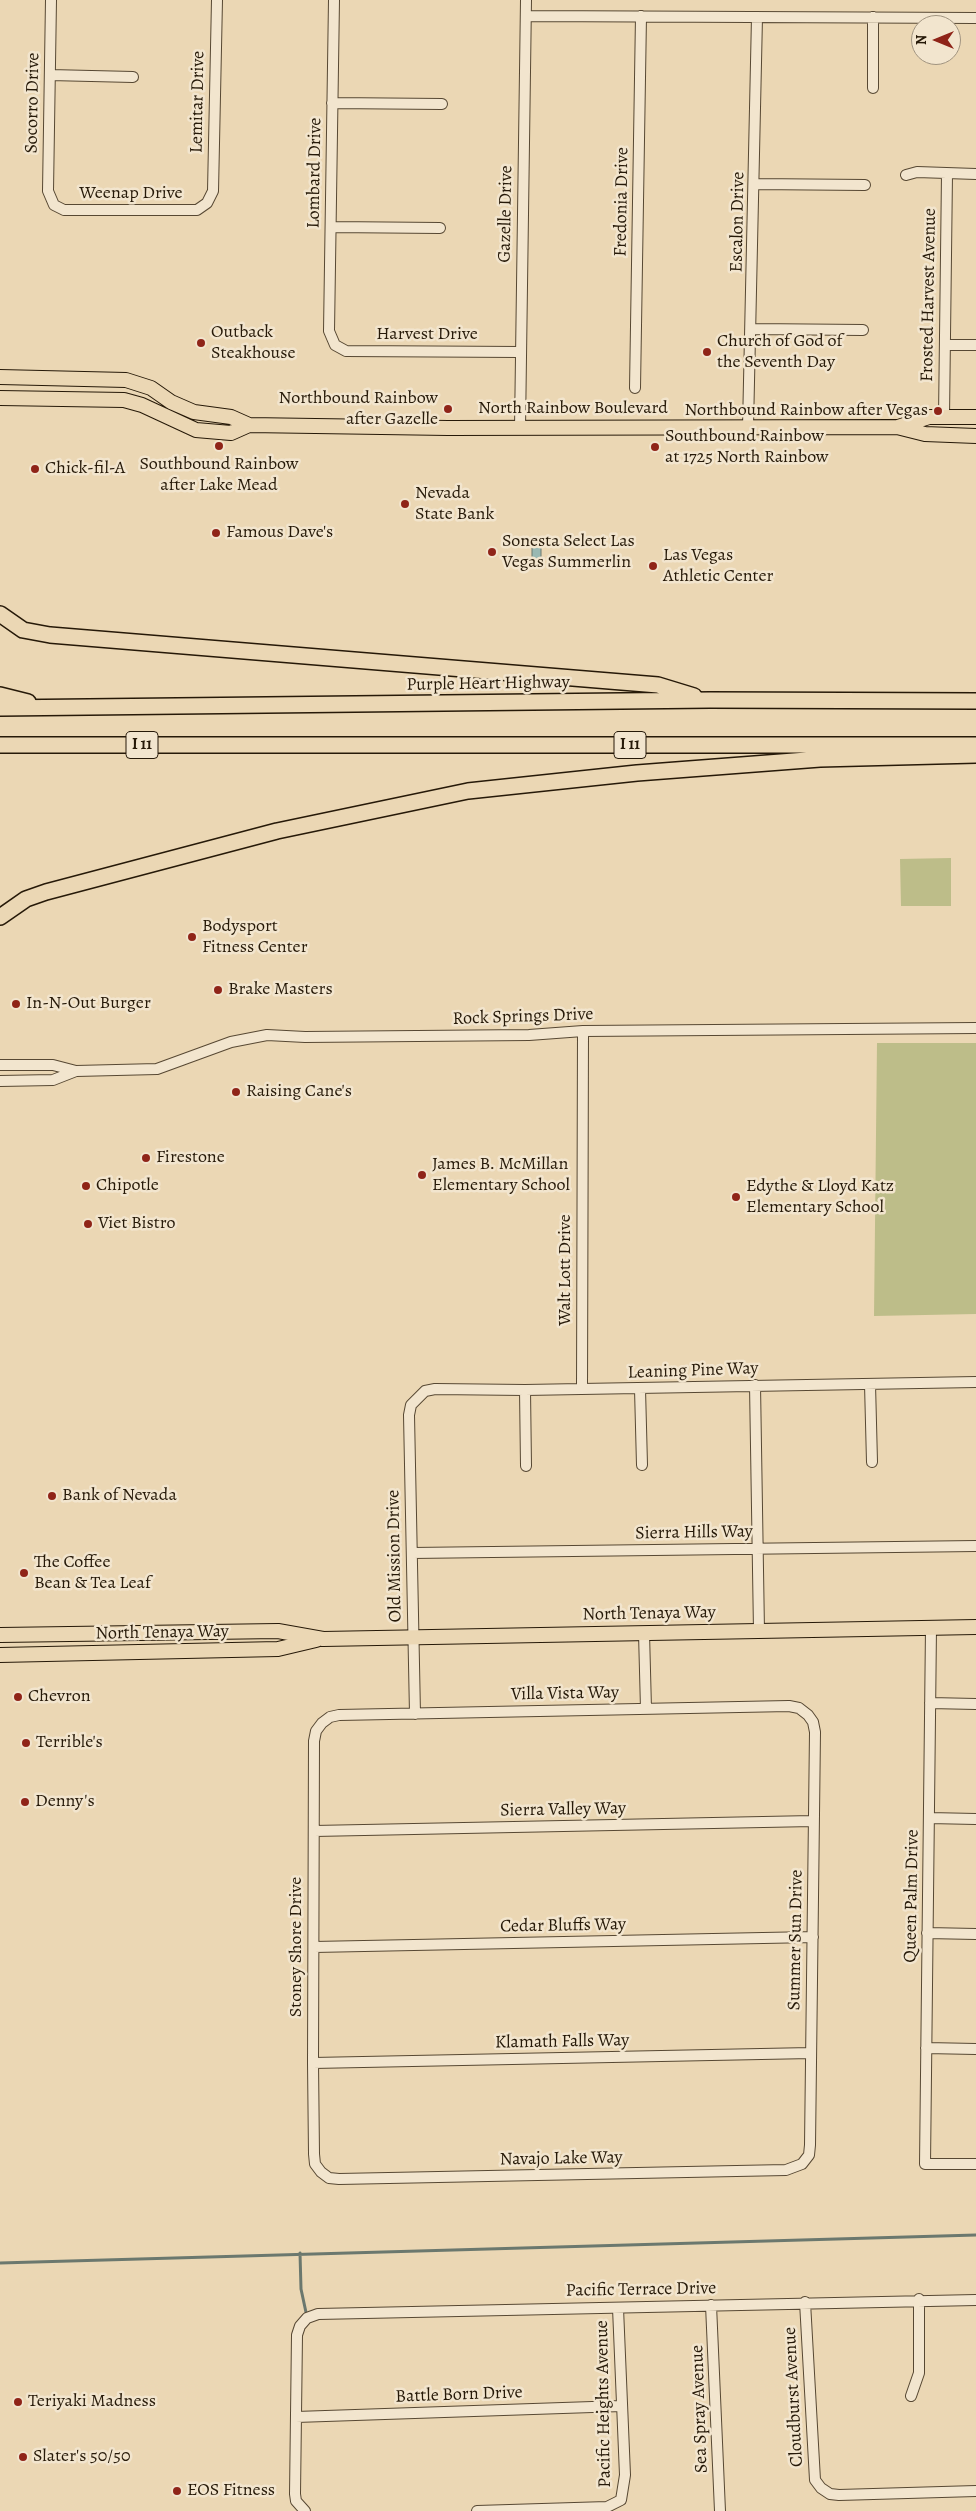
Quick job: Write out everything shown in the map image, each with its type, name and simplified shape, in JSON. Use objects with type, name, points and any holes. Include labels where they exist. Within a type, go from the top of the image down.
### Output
[{"type":"highway","points":[[0,614],[23,630],[50,635],[658,685],[710,700]]},
{"type":"highway","points":[[0,695],[46,708]]},
{"type":"highway","name":"Purple Heart Highway","points":[[0,708],[710,700],[976,700]]},
{"type":"highway","name":"I 11","points":[[0,745],[976,745]]},
{"type":"highway","points":[[0,916],[26,899],[46,892],[277,831],[468,791],[637,772],[820,758],[976,755]]},
{"type":"main road","name":"North Rainbow Boulevard","points":[[0,377],[126,380],[151,388],[188,410],[204,415],[231,417],[249,425],[520,428],[897,427],[925,434],[976,436]]},
{"type":"main road","name":"North Rainbow Boulevard","points":[[0,398],[124,400],[142,405],[196,430],[231,433],[249,425]]},
{"type":"main road","name":"North Rainbow Boulevard","points":[[897,427],[929,417],[976,417]]},
{"type":"main road","name":"North Tenaya Way","points":[[0,1635],[278,1632],[323,1638],[976,1627]]},
{"type":"main road","points":[[164,1652],[216,1641],[220,1639],[223,1632]]},
{"type":"main road","points":[[238,1650],[242,1642],[278,1632]]},
{"type":"main road","name":"North Tenaya Way","points":[[0,1655],[278,1649],[323,1638]]},
{"type":"street","name":"Socorro Drive","points":[[51,0],[48,191],[54,205]]},
{"type":"street","name":"Lemitar Drive","points":[[206,203],[213,191],[217,0]]},
{"type":"street","name":"Lombard Drive","points":[[334,0],[329,331],[335,345]]},
{"type":"street","name":"Gazelle Drive","points":[[520,428],[526,0]]},
{"type":"street","points":[[526,16],[976,18]]},
{"type":"street","name":"Fredonia Drive","points":[[635,388],[641,16]]},
{"type":"street","name":"Escalon Drive","points":[[748,427],[752,329],[757,17]]},
{"type":"street","points":[[873,17],[873,88]]},
{"type":"street","points":[[50,75],[133,77]]},
{"type":"street","points":[[332,103],[442,104]]},
{"type":"street","points":[[906,175],[917,172],[976,174]]},
{"type":"street","name":"Frosted Harvest Avenue","points":[[944,417],[946,174]]},
{"type":"street","points":[[754,184],[865,185]]},
{"type":"street","name":"Weenap Drive","points":[[54,205],[64,210],[197,210],[206,203]]},
{"type":"street","points":[[330,227],[440,228]]},
{"type":"street","points":[[752,329],[863,330]]},
{"type":"street","name":"Harvest Drive","points":[[335,345],[346,350],[520,352]]},
{"type":"street","points":[[945,345],[976,345]]},
{"type":"street","name":"Rock Springs Drive","points":[[0,1065],[53,1065],[76,1071],[157,1069],[258,1035],[305,1037],[510,1035],[583,1031],[976,1028]]},
{"type":"street","name":"Walt Lott Drive","points":[[582,1389],[583,1031]]},
{"type":"street","name":"Rock Springs Drive","points":[[0,1081],[53,1080],[76,1071]]},
{"type":"street","name":"Leaning Pine Way","points":[[415,1400],[425,1391],[435,1389],[640,1389],[755,1385],[976,1382]]},
{"type":"street","points":[[870,1384],[872,1462]]},
{"type":"street","points":[[755,1385],[759,1631]]},
{"type":"street","points":[[640,1389],[642,1465]]},
{"type":"street","points":[[524,1390],[526,1466]]},
{"type":"street","name":"Old Mission Drive","points":[[415,1400],[409,1415],[415,1714]]},
{"type":"street","name":"Sierra Hills Way","points":[[412,1553],[976,1546]]},
{"type":"street","name":"Queen Palm Drive","points":[[931,1628],[925,2164],[976,2164]]},
{"type":"street","points":[[644,1633],[646,1709]]},
{"type":"street","points":[[930,1703],[976,1704]]},
{"type":"street","name":"Villa Vista Way","points":[[322,1723],[330,1717],[339,1715],[789,1706],[799,1708],[808,1715]]},
{"type":"street","name":"Summer Sun Drive","points":[[802,2164],[809,2155],[810,2145],[813,1937],[815,1732],[813,1722],[808,1715]]},
{"type":"street","name":"Stoney Shore Drive","points":[[321,2172],[316,2164],[314,2154],[313,2063],[314,1741],[316,1731],[322,1723]]},
{"type":"street","points":[[929,1818],[976,1819]]},
{"type":"street","name":"Sierra Valley Way","points":[[314,1831],[813,1821]]},
{"type":"street","points":[[928,1933],[976,1934]]},
{"type":"street","name":"Cedar Bluffs Way","points":[[314,1947],[813,1937]]},
{"type":"street","points":[[926,2048],[976,2049]]},
{"type":"street","name":"Klamath Falls Way","points":[[313,2063],[811,2053]]},
{"type":"street","name":"Navajo Lake Way","points":[[321,2172],[329,2178],[349,2179],[786,2170],[802,2164]]},
{"type":"street","points":[[911,2396],[919,2373],[919,2300]]},
{"type":"street","name":"Pacific Terrace Drive","points":[[296,2417],[297,2335],[300,2326],[307,2318],[318,2314],[806,2302],[976,2300]]},
{"type":"street","name":"Cloudburst Avenue","points":[[806,2302],[815,2480],[821,2488],[830,2494],[839,2495],[976,2491]]},
{"type":"street","name":"Sea Spray Avenue","points":[[711,2305],[720,2511]]},
{"type":"street","name":"Pacific Heights Avenue","points":[[477,2511],[607,2507],[622,2500],[626,2475],[618,2308]]},
{"type":"street","name":"Battle Born Drive","points":[[296,2417],[622,2406]]},
{"type":"street","points":[[296,2417],[295,2494],[296,2501],[304,2510]]},
{"type":"green space","points":[[951,858],[951,906],[901,906],[900,859]]},
{"type":"green space","points":[[877,1043],[976,1043],[976,1314],[874,1316]]},
{"type":"water","points":[[532,545],[541,545],[541,564],[532,564]]},
{"type":"waterway","points":[[0,2263],[976,2235]]},
{"type":"waterway","points":[[300,2253],[301,2289],[307,2317]]},
{"type":"place","name":"Outback Steakhouse","points":[[201,343]]},
{"type":"place","name":"Church of God of the Seventh Day","points":[[707,352]]},
{"type":"place","name":"Northbound Rainbow after Gazelle","points":[[448,409]]},
{"type":"place","name":"Northbound Rainbow after Vegas","points":[[938,411]]},
{"type":"place","name":"Southbound Rainbow after Lake Mead","points":[[219,446]]},
{"type":"place","name":"Southbound Rainbow at 1725 North Rainbow","points":[[655,447]]},
{"type":"place","name":"Chick-fil-A","points":[[35,469]]},
{"type":"place","name":"Nevada State Bank","points":[[405,504]]},
{"type":"place","name":"Famous Dave's","points":[[216,533]]},
{"type":"place","name":"Sonesta Select Las Vegas Summerlin","points":[[492,552]]},
{"type":"place","name":"Las Vegas Athletic Center","points":[[653,566]]},
{"type":"place","name":"Bodysport Fitness Center","points":[[192,937]]},
{"type":"place","name":"Brake Masters","points":[[218,990]]},
{"type":"place","name":"In-N-Out Burger","points":[[16,1004]]},
{"type":"place","name":"Raising Cane's","points":[[236,1092]]},
{"type":"place","name":"Firestone","points":[[146,1158]]},
{"type":"place","name":"James B. McMillan Elementary School","points":[[422,1175]]},
{"type":"place","name":"Chipotle","points":[[86,1186]]},
{"type":"place","name":"Edythe & Lloyd Katz Elementary School","points":[[736,1197]]},
{"type":"place","name":"Viet Bistro","points":[[88,1224]]},
{"type":"place","name":"Bank of Nevada","points":[[52,1496]]},
{"type":"place","name":"The Coffee Bean & Tea Leaf","points":[[24,1573]]},
{"type":"place","name":"Chevron","points":[[18,1697]]},
{"type":"place","name":"Terrible's","points":[[26,1743]]},
{"type":"place","name":"Denny's","points":[[25,1802]]},
{"type":"place","name":"Teriyaki Madness","points":[[18,2402]]},
{"type":"place","name":"Slater's 50/50","points":[[23,2457]]},
{"type":"place","name":"EOS Fitness","points":[[177,2491]]}]
